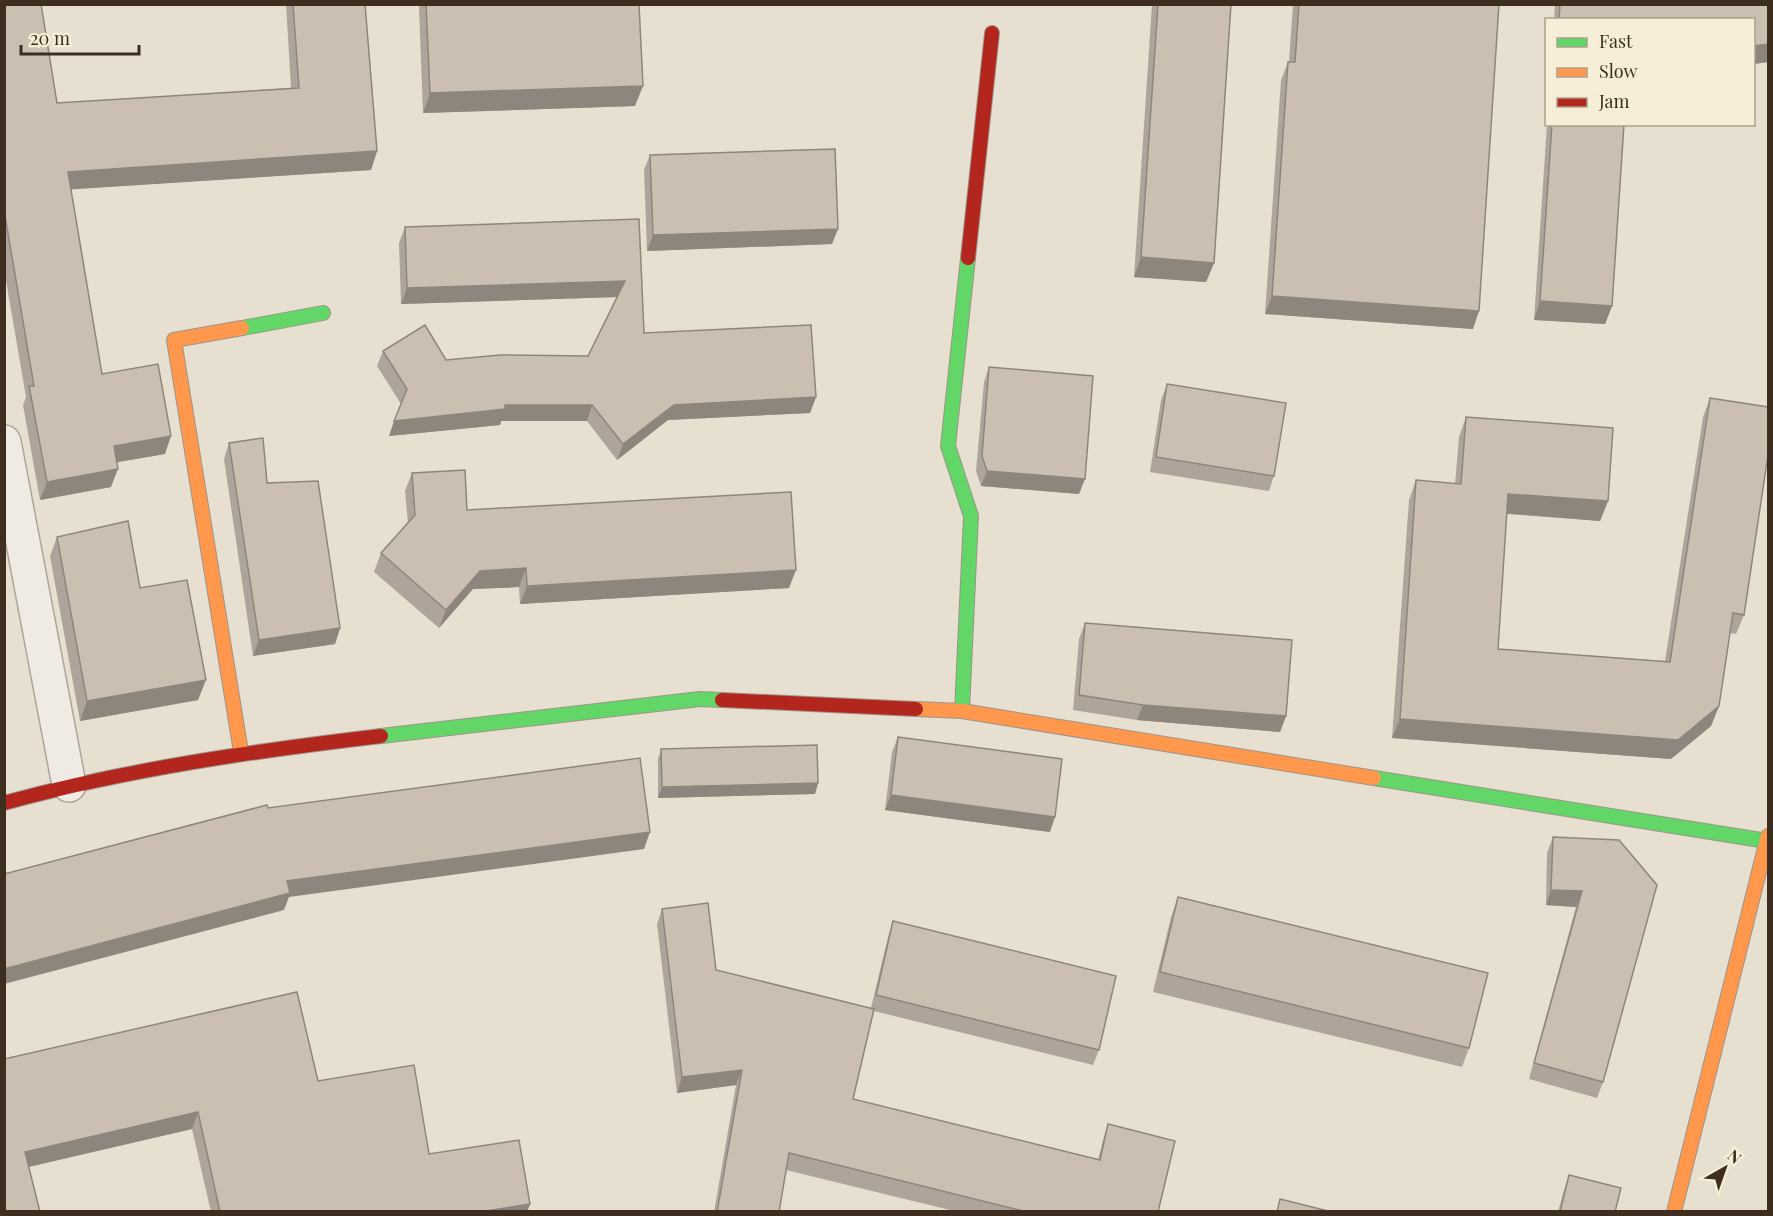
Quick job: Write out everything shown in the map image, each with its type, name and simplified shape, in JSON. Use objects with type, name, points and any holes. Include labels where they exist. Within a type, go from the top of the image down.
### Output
[{"type":"street","points":[[962,711],[971,516],[948,446],[992,33]]},
{"type":"street","points":[[241,752],[174,340],[323,313]]},
{"type":"street","points":[[4,442],[69,785]]},
{"type":"street","points":[[4,803],[69,785],[241,752],[700,699],[962,711],[1768,838],[1674,1212]]},
{"type":"building","points":[[4,4],[41,4],[57,103],[299,88],[293,4],[365,4],[377,151],[68,172],[102,374],[158,364],[171,436],[114,446],[118,469],[47,482],[29,386],[34,386],[4,210]]},
{"type":"building","points":[[426,4],[639,4],[643,86],[430,93]]},
{"type":"building","points":[[1158,4],[1231,4],[1214,263],[1141,257]]},
{"type":"building","points":[[1299,4],[1499,4],[1479,311],[1272,296],[1288,62],[1295,62]]},
{"type":"building","points":[[1560,4],[1768,4],[1768,44],[1755,46],[1755,18],[1559,18]]},
{"type":"building","points":[[1552,126],[1624,126],[1612,306],[1540,301]]},
{"type":"building","points":[[835,149],[838,229],[653,235],[650,155]]},
{"type":"building","points":[[639,219],[644,333],[811,325],[816,397],[674,405],[623,444],[592,405],[505,405],[505,409],[394,421],[407,389],[383,351],[425,325],[446,360],[500,355],[588,356],[625,281],[407,288],[405,227]]},
{"type":"building","points":[[989,367],[1093,376],[1085,479],[987,471],[982,456]]},
{"type":"building","points":[[1167,384],[1286,403],[1274,476],[1156,457]]},
{"type":"building","points":[[1710,398],[1768,407],[1768,455],[1744,615],[1733,613],[1719,706],[1678,740],[1400,719],[1416,480],[1461,484],[1466,417],[1613,428],[1608,501],[1508,494],[1498,649],[1670,662]]},
{"type":"building","points":[[263,438],[267,483],[318,481],[340,628],[259,640],[229,443]]},
{"type":"building","points":[[465,470],[467,510],[791,492],[796,570],[527,586],[526,568],[480,571],[446,610],[381,553],[415,515],[412,473]]},
{"type":"building","points":[[128,521],[140,588],[187,580],[206,680],[87,701],[57,537]]},
{"type":"building","points":[[1085,623],[1292,640],[1286,716],[1143,705],[1079,695]]},
{"type":"building","points":[[898,737],[1062,759],[1055,817],[891,795]]},
{"type":"building","points":[[817,745],[818,783],[662,787],[661,749]]},
{"type":"building","points":[[640,758],[650,832],[287,881],[290,893],[4,969],[4,874],[267,805],[268,808]]},
{"type":"building","points":[[1553,837],[1619,840],[1657,885],[1603,1082],[1534,1063],[1582,891],[1551,890]]},
{"type":"building","points":[[1178,897],[1488,973],[1469,1048],[1160,972]]},
{"type":"building","points":[[708,903],[716,970],[874,1009],[853,1099],[1100,1160],[1108,1124],[1175,1141],[1158,1212],[1027,1212],[789,1153],[779,1212],[717,1212],[742,1070],[682,1077],[662,909]]},
{"type":"building","points":[[893,921],[1116,976],[1099,1050],[876,995]]},
{"type":"building","points":[[297,992],[318,1081],[414,1065],[429,1154],[519,1140],[530,1204],[480,1212],[220,1212],[198,1112],[25,1152],[40,1212],[4,1212],[4,1059]]},
{"type":"building","points":[[1569,1175],[1621,1188],[1615,1212],[1560,1212]]},
{"type":"building","points":[[1280,1199],[1332,1212],[1277,1212]]},
{"type":"traffic: fast","points":[[962,711],[971,516],[948,446],[968,258]]},
{"type":"traffic: fast","points":[[242,328],[323,313]]},
{"type":"traffic: fast","points":[[381,736],[700,699],[722,700]]},
{"type":"traffic: fast","points":[[1374,778],[1767,841]]},
{"type":"traffic: slow","points":[[241,752],[174,340],[242,328]]},
{"type":"traffic: slow","points":[[916,709],[962,711],[1374,778]]},
{"type":"traffic: slow","points":[[1674,1212],[1768,836]]},
{"type":"traffic: jam","points":[[968,258],[992,33]]},
{"type":"traffic: jam","points":[[722,700],[916,709]]},
{"type":"traffic: jam","points":[[4,803],[97,780],[191,762],[381,736]]}]
